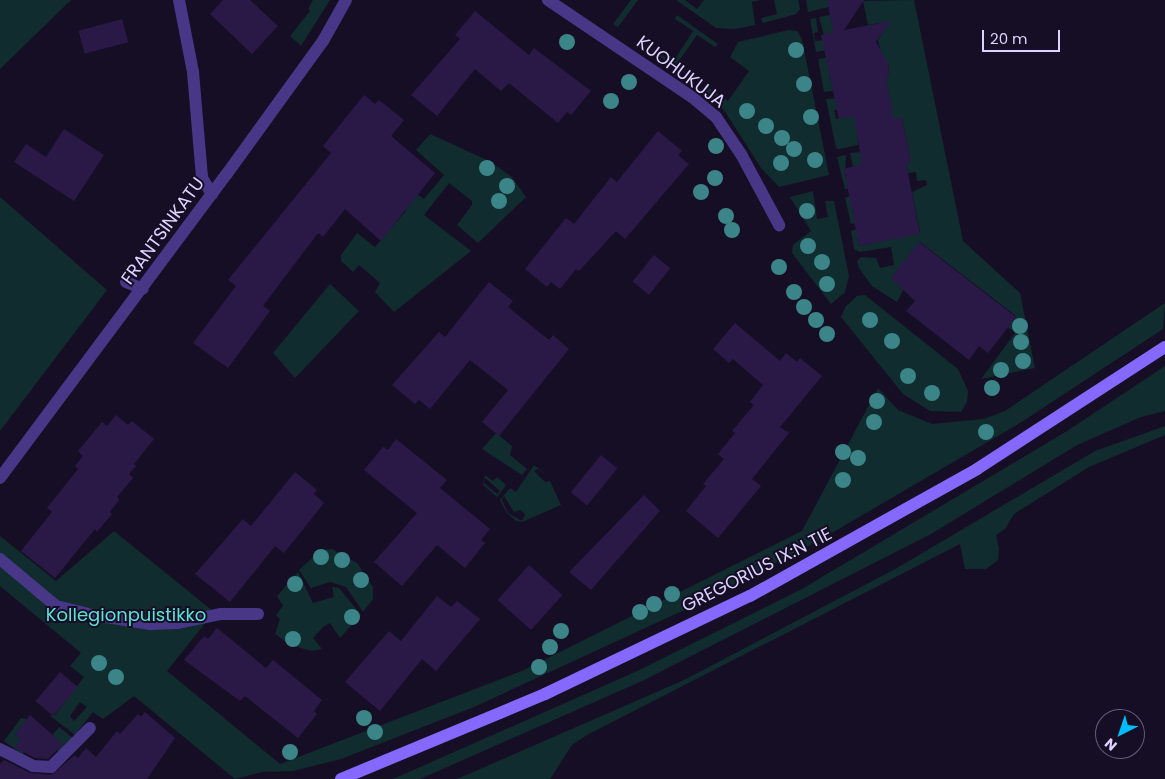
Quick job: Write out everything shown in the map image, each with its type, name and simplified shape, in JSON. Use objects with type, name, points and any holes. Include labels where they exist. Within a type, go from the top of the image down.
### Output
[{"type":"street","points":[[179,0],[193,72],[202,178],[212,194]]},
{"type":"street","name":"FRANTSINKATU","points":[[0,478],[143,289],[323,41],[346,0]]},
{"type":"street","name":"KUOHUKUJA","points":[[548,0],[692,97],[716,117],[741,154],[779,225]]},
{"type":"street","points":[[126,282],[143,289]]},
{"type":"street","name":"GREGORIUS IX:N TIE","points":[[341,779],[545,694],[750,596],[977,469],[1165,347]]},
{"type":"street","points":[[0,559],[56,606],[93,614],[150,624],[177,623],[221,614],[258,614]]},
{"type":"street","points":[[0,749],[33,766],[51,767],[90,728]]},
{"type":"green space","points":[[0,0],[71,0],[0,69]]},
{"type":"green space","points":[[313,0],[330,0],[301,46],[290,36],[310,11],[308,9]]},
{"type":"green space","points":[[631,0],[638,0],[618,27],[637,41],[613,24]]},
{"type":"green space","points":[[676,0],[685,0],[697,9],[704,0],[761,0],[752,2],[755,25],[735,29],[716,28]]},
{"type":"green space","points":[[774,0],[798,0],[800,9],[796,14],[763,23],[761,18],[777,14]]},
{"type":"green space","points":[[806,0],[827,0],[829,7],[808,12]]},
{"type":"green space","points":[[914,0],[963,241],[1020,293],[1035,368],[981,379],[1015,333],[1008,327],[1016,316],[920,242],[891,278],[904,288],[897,302],[872,286],[859,268],[857,261],[861,257],[876,258],[880,268],[894,265],[891,247],[859,252],[854,249],[851,231],[859,228],[862,236],[857,238],[859,246],[920,232],[912,192],[927,185],[926,180],[917,181],[916,172],[908,173],[906,163],[911,162],[902,118],[857,127],[858,145],[839,149],[836,148],[826,99],[838,98],[841,109],[834,110],[836,119],[891,106],[886,80],[889,74],[888,64],[883,64],[878,40],[882,34],[879,23],[868,25],[863,1]]},
{"type":"green space","points":[[677,15],[718,44],[715,47],[697,35],[676,65],[692,78],[651,51],[653,49],[673,62],[693,31],[675,19]]},
{"type":"green space","points":[[830,15],[839,48],[816,52],[810,19],[816,18],[818,32],[814,33],[815,41],[825,40],[819,17]]},
{"type":"green space","points":[[789,30],[797,31],[802,39],[829,175],[779,187],[761,168],[724,110],[705,94],[709,88],[728,101],[749,71],[730,57],[738,42]]},
{"type":"green space","points":[[830,57],[833,70],[829,71],[830,80],[846,89],[824,92],[818,59]]},
{"type":"green space","points":[[430,134],[489,161],[512,177],[526,197],[478,243],[457,225],[472,205],[472,201],[449,183],[424,215],[471,251],[394,312],[375,292],[380,283],[359,265],[353,272],[341,261],[341,255],[357,233],[375,247],[406,211],[401,206],[413,191],[424,199],[444,175],[416,150]]},
{"type":"green space","points":[[861,152],[864,166],[861,186],[845,189],[837,157],[846,155],[845,178],[855,176],[850,153]]},
{"type":"green space","points":[[813,191],[817,219],[828,217],[825,201],[834,201],[849,276],[845,292],[831,304],[792,253],[793,245],[811,231],[790,197]]},
{"type":"green space","points":[[854,194],[852,212],[868,220],[851,224],[845,198]]},
{"type":"green space","points":[[0,197],[107,290],[0,431]]},
{"type":"green space","points":[[330,284],[359,311],[295,378],[273,353]]},
{"type":"green space","points":[[865,295],[958,369],[968,391],[967,402],[961,412],[930,411],[903,394],[841,317],[846,306],[857,296]]},
{"type":"green space","name":"Kollegionpuistikko","points":[[1165,303],[1163,329],[1020,423],[818,541],[693,606],[474,707],[341,759],[293,771],[262,772],[235,779],[134,696],[103,719],[93,712],[75,735],[49,715],[54,716],[84,677],[70,666],[81,653],[0,586],[0,536],[56,581],[114,531],[214,612],[167,671],[280,764],[524,670],[802,531],[878,388],[898,410],[932,424],[984,419],[1005,411]],"holes":[[[80,702],[87,707],[74,721],[70,716]]]},
{"type":"green space","points":[[1165,366],[1165,411],[1141,417],[1077,445],[931,534],[642,681],[420,779],[393,779],[635,672],[802,589],[1067,431]]},
{"type":"green space","points":[[1165,426],[1165,435],[1089,467],[1014,514],[1005,529],[996,535],[999,549],[998,560],[986,569],[965,569],[960,544],[587,735],[572,745],[550,779],[457,779],[684,680],[897,568],[1095,451]]},
{"type":"green space","points":[[496,433],[512,446],[510,455],[527,469],[522,475],[482,449]]},
{"type":"green space","points":[[534,465],[548,476],[538,469],[534,471],[545,482],[550,481],[561,505],[522,522],[516,521],[507,513],[500,500],[510,488],[516,492]],"holes":[[[504,496],[514,512],[520,510],[525,514],[522,521],[508,513],[502,500]]]},
{"type":"green space","points":[[485,475],[493,481],[497,477],[506,485],[497,497],[483,485]],"holes":[[[485,478],[500,491],[497,494],[484,483]]]},
{"type":"green space","points":[[332,549],[357,563],[373,587],[373,599],[363,612],[346,587],[330,582],[311,588],[299,570],[321,550]]},
{"type":"green space","points":[[298,572],[313,603],[334,597],[332,587],[339,588],[361,615],[340,638],[330,623],[323,627],[313,638],[322,649],[312,651],[290,645],[275,634],[280,619],[276,615],[283,606],[277,596]]},
{"type":"green space","points":[[21,718],[27,719],[15,734],[30,747],[22,754],[4,741]]},
{"type":"green space","points":[[59,727],[73,738],[59,752],[47,742]]},
{"type":"building","points":[[223,0],[250,0],[278,26],[252,54],[210,14]]},
{"type":"building","points":[[827,0],[864,0],[844,30],[891,21],[876,42],[888,64],[889,74],[886,80],[894,119],[902,118],[911,162],[906,163],[920,234],[859,246],[844,169],[862,164],[854,116],[839,119],[821,35],[833,32]]},
{"type":"building","points":[[475,11],[529,55],[534,48],[591,91],[571,115],[567,112],[558,123],[509,83],[501,91],[475,69],[437,116],[411,95],[460,39],[455,35]]},
{"type":"building","points":[[122,19],[128,42],[85,54],[79,31]]},
{"type":"building","points":[[364,95],[375,104],[379,100],[404,120],[391,136],[435,173],[381,241],[345,209],[323,237],[318,233],[263,306],[270,311],[228,368],[193,343],[236,286],[228,280],[331,153],[323,146]]},
{"type":"building","points":[[64,129],[104,155],[74,201],[14,162],[26,144],[46,157]]},
{"type":"building","points":[[658,131],[682,151],[678,155],[689,164],[625,239],[616,231],[579,271],[576,269],[560,289],[551,282],[547,287],[525,269],[566,218],[574,224],[611,177],[617,182]]},
{"type":"building","points":[[919,242],[1016,317],[988,353],[979,346],[969,360],[906,311],[915,301],[891,278]]},
{"type":"building","points":[[654,255],[670,268],[649,295],[633,281]]},
{"type":"building","points":[[489,282],[513,301],[508,307],[549,340],[553,335],[569,349],[499,436],[482,422],[508,390],[470,360],[430,409],[419,400],[415,404],[392,385],[439,332],[445,337]]},
{"type":"building","points":[[735,323],[780,361],[786,353],[797,362],[800,358],[822,376],[780,427],[789,433],[752,479],[761,486],[718,538],[686,511],[706,486],[703,484],[724,459],[718,454],[735,433],[732,431],[754,405],[750,402],[763,385],[733,359],[729,363],[713,349]]},
{"type":"building","points":[[116,415],[128,425],[132,421],[154,439],[134,464],[136,466],[129,474],[133,478],[117,497],[119,500],[110,512],[112,514],[97,532],[95,529],[55,578],[21,551],[52,512],[47,508],[78,469],[75,466],[83,456],[78,451],[102,422],[107,426]]},
{"type":"building","points":[[396,439],[447,480],[440,488],[490,529],[481,540],[485,543],[465,568],[437,545],[402,586],[374,562],[417,513],[364,470],[383,447],[388,450]]},
{"type":"building","points":[[601,455],[617,468],[587,506],[571,492]]},
{"type":"building","points":[[295,472],[317,490],[314,494],[324,503],[284,553],[275,546],[230,602],[195,574],[243,519],[251,526]]},
{"type":"building","points":[[644,495],[660,511],[591,590],[569,572]]},
{"type":"building","points":[[529,565],[562,595],[531,630],[498,600]]},
{"type":"building","points":[[437,596],[451,607],[457,601],[480,619],[436,671],[422,659],[380,711],[345,682],[389,631],[401,641]]},
{"type":"building","points":[[217,628],[266,668],[273,660],[322,700],[314,711],[317,714],[298,738],[245,696],[240,701],[184,660],[204,636],[208,639]]},
{"type":"building","points":[[60,672],[78,687],[53,716],[36,701]]},
{"type":"building","points":[[145,712],[175,738],[147,779],[0,779],[0,764],[4,760],[30,773],[51,775],[75,755],[78,758],[86,748],[96,757],[117,731],[120,734],[138,714],[141,717]]},
{"type":"building","points":[[30,715],[63,744],[48,759],[35,758],[14,747],[21,739],[15,734]]}]
